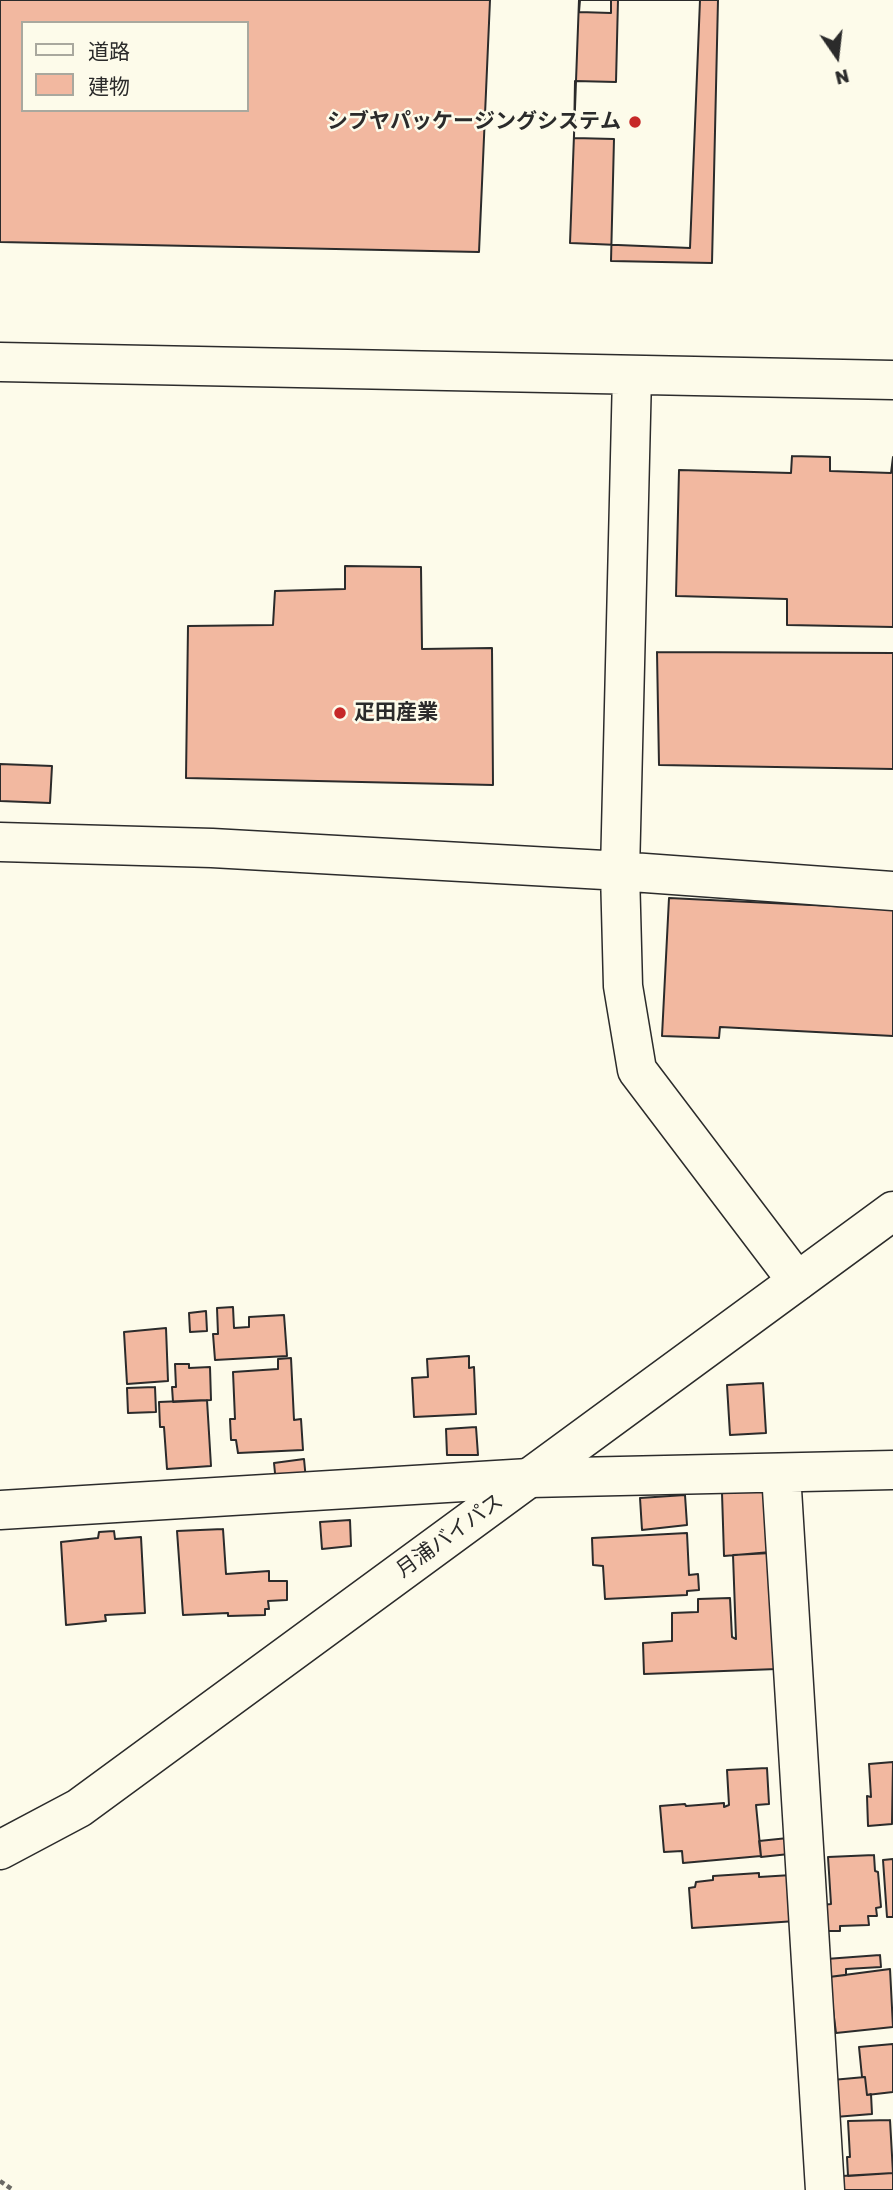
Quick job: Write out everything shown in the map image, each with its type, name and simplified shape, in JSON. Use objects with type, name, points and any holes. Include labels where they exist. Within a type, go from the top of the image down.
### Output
[{"type":"main road","points":[[0,362],[893,380]]},
{"type":"main road","points":[[632,375],[621,872],[623,986],[637,1070],[797,1282]]},
{"type":"main road","points":[[0,842],[212,848],[893,891]]},
{"type":"main road","name":"月浦バイパス","points":[[0,1850],[79,1808],[893,1211]]},
{"type":"main road","points":[[0,1510],[529,1478],[893,1469]]},
{"type":"main road","points":[[781,1473],[825,2190]]},
{"type":"path","points":[[0,2181],[13,2190]]},
{"type":"building","points":[[0,0],[490,0],[479,252],[0,242]]},
{"type":"building","name":"シブヤパッケージングシステム","points":[[579,0],[700,0],[690,248],[570,243]]},
{"type":"building","points":[[580,0],[611,0],[611,13],[579,12]]},
{"type":"building","name":"シブヤパッケージングシステム","points":[[618,0],[718,0],[712,263],[611,261],[614,139],[574,138],[575,81],[616,82]]},
{"type":"building","points":[[792,456],[830,457],[830,471],[891,473],[893,457],[893,627],[787,625],[787,599],[676,596],[679,470],[791,473]]},
{"type":"building","name":"疋田産業","points":[[345,566],[421,567],[422,649],[492,648],[493,785],[186,778],[188,626],[273,625],[275,591],[345,589]]},
{"type":"building","points":[[657,652],[893,653],[893,769],[659,765]]},
{"type":"building","points":[[0,764],[52,766],[50,803],[0,801]]},
{"type":"building","points":[[669,898],[893,909],[893,1036],[720,1027],[719,1038],[662,1036]]},
{"type":"building","points":[[233,1307],[234,1328],[249,1327],[249,1317],[284,1315],[287,1356],[215,1360],[213,1334],[218,1334],[217,1308]]},
{"type":"building","points":[[206,1311],[207,1331],[190,1332],[189,1313]]},
{"type":"building","points":[[166,1328],[168,1381],[127,1384],[124,1332]]},
{"type":"building","points":[[469,1356],[469,1368],[474,1367],[476,1414],[414,1417],[412,1378],[428,1377],[427,1359]]},
{"type":"building","points":[[291,1358],[294,1420],[301,1419],[303,1450],[238,1453],[236,1440],[231,1440],[230,1419],[235,1419],[233,1372],[278,1369],[278,1359]]},
{"type":"building","points":[[175,1364],[189,1364],[189,1368],[210,1367],[211,1400],[173,1402],[172,1387],[176,1387]]},
{"type":"building","points":[[763,1383],[766,1433],[730,1435],[727,1385]]},
{"type":"building","points":[[155,1387],[156,1412],[128,1413],[127,1388]]},
{"type":"building","points":[[207,1400],[211,1466],[167,1469],[159,1402]]},
{"type":"building","points":[[476,1427],[478,1455],[447,1455],[446,1429]]},
{"type":"building","points":[[304,1459],[306,1480],[276,1483],[274,1463]]},
{"type":"building","points":[[768,1490],[771,1552],[724,1556],[722,1493]]},
{"type":"building","points":[[685,1495],[687,1525],[642,1530],[640,1498]]},
{"type":"building","points":[[350,1520],[351,1546],[322,1549],[320,1522]]},
{"type":"building","points":[[223,1529],[226,1574],[269,1571],[269,1581],[287,1581],[287,1600],[268,1601],[269,1609],[265,1609],[265,1615],[183,1615],[177,1531]]},
{"type":"building","points":[[114,1531],[115,1539],[141,1537],[145,1613],[105,1615],[106,1621],[66,1625],[61,1542],[98,1538],[99,1532]]},
{"type":"building","points":[[687,1533],[689,1575],[698,1574],[699,1590],[687,1591],[687,1595],[605,1599],[603,1566],[593,1565],[592,1538]]},
{"type":"building","points":[[771,1553],[777,1669],[644,1674],[643,1643],[672,1641],[672,1613],[698,1612],[698,1599],[730,1598],[732,1637],[736,1639],[733,1555]]},
{"type":"building","points":[[893,1762],[892,1824],[868,1826],[867,1796],[871,1797],[869,1764]]},
{"type":"building","points":[[767,1768],[769,1804],[756,1805],[761,1856],[683,1863],[682,1851],[664,1852],[660,1806],[724,1803],[724,1807],[729,1805],[727,1770]]},
{"type":"building","points":[[788,1838],[789,1854],[761,1857],[759,1841]]},
{"type":"building","points":[[874,1855],[881,1907],[876,1908],[877,1916],[868,1916],[869,1925],[840,1926],[840,1931],[826,1931],[823,1905],[831,1904],[828,1857]]},
{"type":"building","points":[[893,1859],[893,1917],[887,1917],[883,1860]]},
{"type":"building","points":[[759,1873],[759,1877],[792,1875],[796,1921],[692,1928],[689,1888],[695,1887],[696,1882],[713,1880],[713,1876]]},
{"type":"building","points":[[880,1955],[881,1967],[846,1969],[846,1975],[829,1977],[826,1959]]},
{"type":"building","points":[[890,1969],[893,2027],[836,2033],[829,1977]]},
{"type":"building","points":[[893,2044],[893,2092],[867,2095],[859,2047]]},
{"type":"building","points":[[865,2077],[867,2095],[871,2094],[872,2114],[835,2117],[832,2080]]},
{"type":"building","points":[[890,2120],[893,2173],[848,2176],[848,2121]]},
{"type":"building","points":[[893,2173],[893,2190],[842,2190],[842,2176]]},
{"type":"place","name":"シブヤパッケージングシステム","points":[[635,122]]},
{"type":"place","name":"疋田産業","points":[[340,713]]}]
